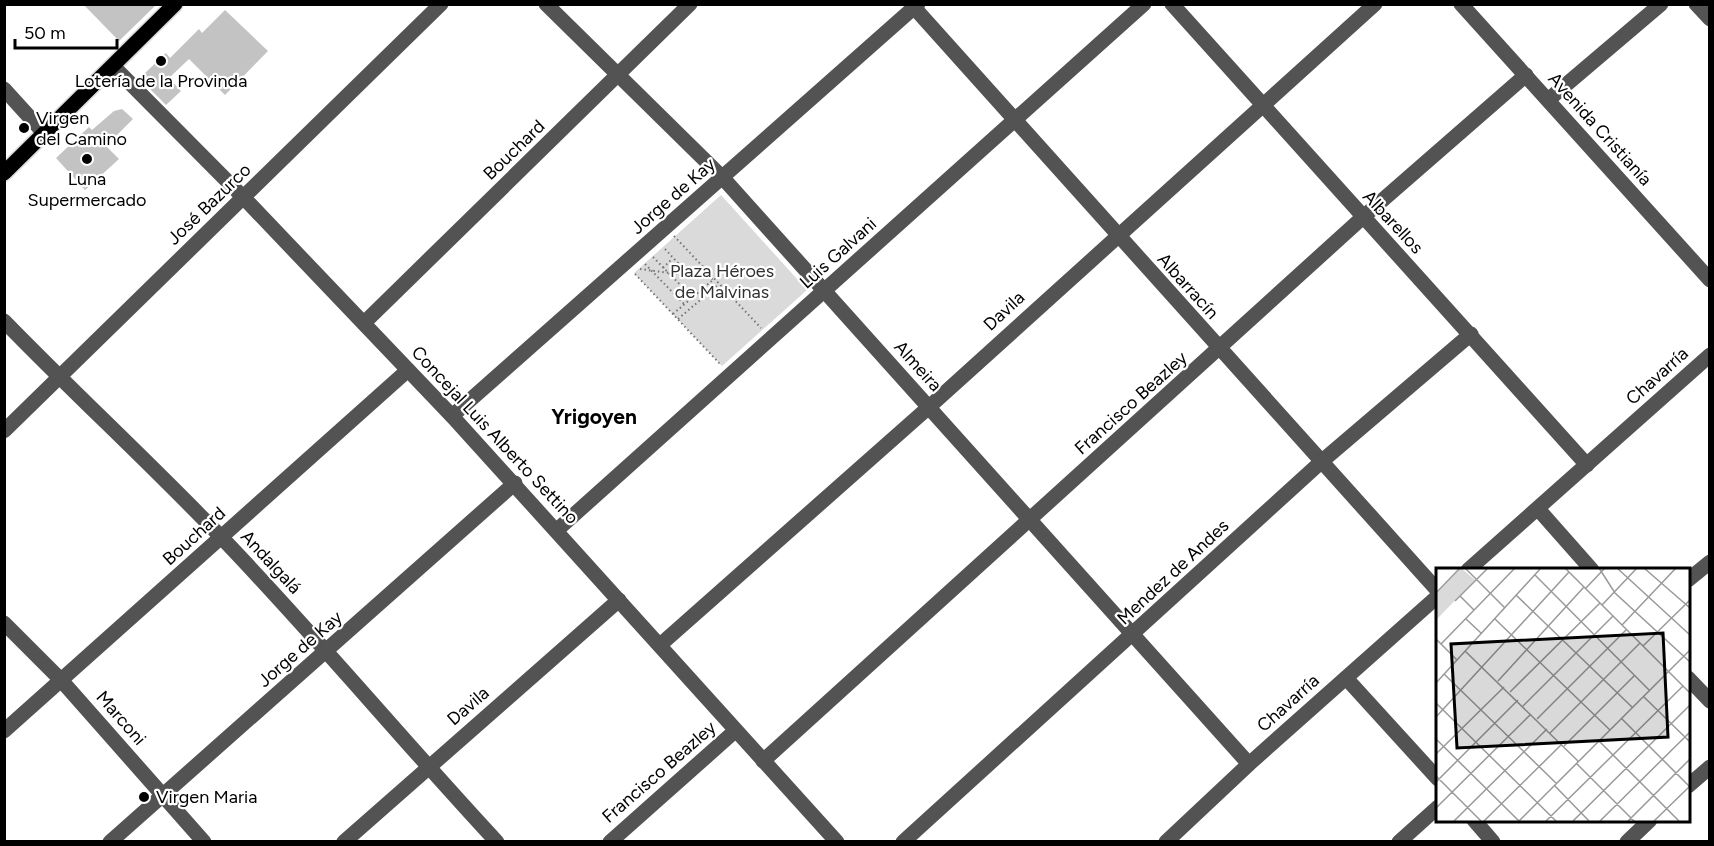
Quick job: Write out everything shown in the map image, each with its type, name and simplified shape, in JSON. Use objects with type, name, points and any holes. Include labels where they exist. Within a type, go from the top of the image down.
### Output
[{"type":"main road","points":[[4,172],[175,4]]},
{"type":"street","name":"José Bazurco","points":[[4,431],[441,4]]},
{"type":"street","name":"Almeira","points":[[546,4],[723,178],[1131,636],[1249,764]]},
{"type":"street","name":"Bouchard","points":[[364,323],[690,4]]},
{"type":"street","name":"Luis Galvani","points":[[557,530],[1144,4]]},
{"type":"street","name":"Albarellos","points":[[1172,4],[1362,218],[1471,334],[1587,465]]},
{"type":"street","name":"Davila","points":[[660,645],[1375,4]]},
{"type":"street","name":"Avenida Cristianía","points":[[1461,4],[1710,280]]},
{"type":"street","points":[[1548,100],[1661,4]]},
{"type":"street","points":[[1696,4],[1710,19]]},
{"type":"street","name":"Albarracín","points":[[914,6],[1014,122],[1436,591]]},
{"type":"street","name":"Jorge de Kay","points":[[452,416],[642,250],[914,6]]},
{"type":"street","name":"Concejal Luis Alberto Settino","points":[[113,66],[244,198],[452,416],[837,842]]},
{"type":"street","name":"Francisco Beazley","points":[[763,761],[1362,218],[1526,75]]},
{"type":"street","points":[[4,89],[44,133]]},
{"type":"street","name":"Andalgalá","points":[[4,321],[222,538],[328,651],[428,768],[497,842]]},
{"type":"street","name":"Mendez de Andes","points":[[903,842],[1321,462],[1471,334]]},
{"type":"street","name":"Chavarría","points":[[1470,568],[1539,510],[1710,355]]},
{"type":"street","name":"Bouchard","points":[[4,731],[408,370]]},
{"type":"street","name":"Jorge de Kay","points":[[110,842],[162,794],[328,651],[514,483]]},
{"type":"street","points":[[1539,510],[1590,568]]},
{"type":"street","points":[[1690,579],[1710,562]]},
{"type":"street","name":"Chavarría","points":[[1167,842],[1249,764],[1436,595]]},
{"type":"street","name":"Davila","points":[[344,842],[619,600]]},
{"type":"street","name":"Marconi","points":[[4,623],[61,680],[204,842]]},
{"type":"street","points":[[1346,678],[1436,777]]},
{"type":"street","points":[[1690,679],[1710,701]]},
{"type":"street","name":"Francisco Beazley","points":[[610,842],[735,731]]},
{"type":"street","points":[[1690,785],[1710,767]]},
{"type":"street","points":[[1399,842],[1436,809]]},
{"type":"street","points":[[1476,822],[1493,842]]},
{"type":"street","points":[[1627,842],[1648,822]]},
{"type":"path","points":[[642,250],[673,258],[689,275]]},
{"type":"path","points":[[642,250],[693,297]]},
{"type":"path","points":[[642,250],[650,270],[685,305]]},
{"type":"path","points":[[642,250],[650,270]]},
{"type":"path","points":[[642,250],[714,279],[771,339]]},
{"type":"path","points":[[642,250],[673,315],[730,374]]},
{"type":"path","points":[[663,267],[673,258]]},
{"type":"path","points":[[650,270],[714,279]]},
{"type":"path","points":[[673,315],[714,279]]},
{"type":"path","points":[[678,319],[719,283]]},
{"type":"green space","name":"Plaza Héroes de Malvinas","points":[[721,195],[807,290],[722,366],[634,273]]},
{"type":"building","points":[[83,4],[157,4],[119,41]]},
{"type":"building","points":[[225,10],[268,51],[225,95],[189,59],[169,78],[181,91],[166,105],[143,82],[144,74],[166,53],[170,58],[199,29],[202,33]]},
{"type":"building","name":"Luna Supermercado","points":[[122,109],[133,119],[106,146],[119,159],[85,190],[56,158],[89,127],[92,130],[114,111]]},
{"type":"place","name":"Lotería de la Provinda","points":[[161,61]]},
{"type":"place","name":"Virgen del Camino","points":[[24,128]]},
{"type":"place","name":"Luna Supermercado","points":[[87,159]]},
{"type":"place","name":"Virgen Maria","points":[[144,797]]},
{"type":"district","name":"Yrigoyen","points":[[594,416]]}]
